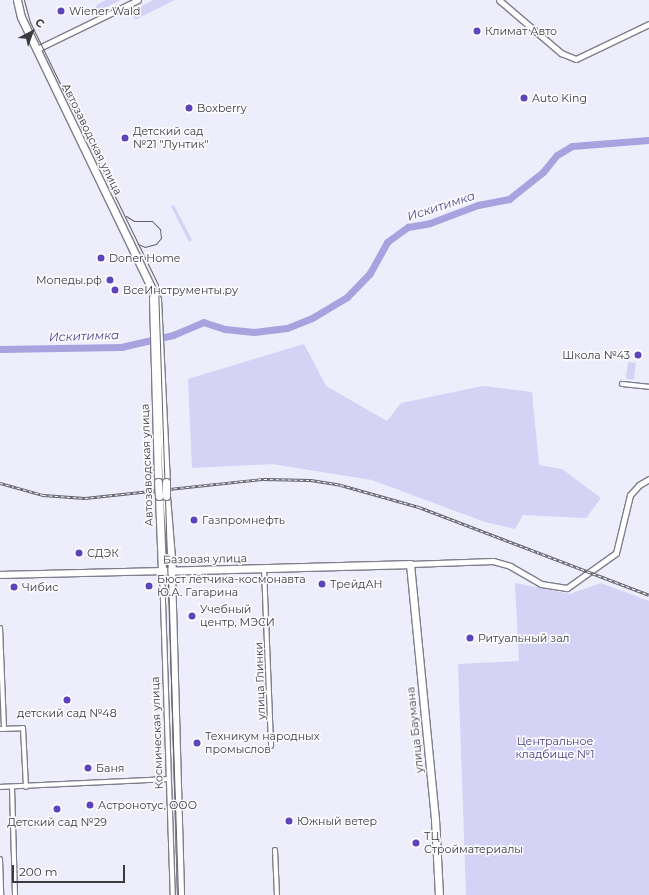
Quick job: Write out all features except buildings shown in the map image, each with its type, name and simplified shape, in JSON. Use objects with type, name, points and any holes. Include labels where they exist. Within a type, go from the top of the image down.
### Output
[{"type":"main road","name":"Автозаводская улица","points":[[17,0],[21,17],[150,286],[156,321],[166,482],[163,496],[162,571]]},
{"type":"main road","name":"Автозаводская улица","points":[[158,363],[158,482],[163,496]]},
{"type":"main road","points":[[163,496],[172,571]]},
{"type":"main road","name":"Базовая улица","points":[[0,576],[410,564]]},
{"type":"main road","name":"улица Баумана","points":[[410,564],[435,819],[439,895]]},
{"type":"main road","name":"Космическая улица","points":[[172,571],[182,895]]},
{"type":"street","points":[[37,49],[138,0]]},
{"type":"street","points":[[499,0],[569,58],[582,57],[649,24]]},
{"type":"street","points":[[622,384],[649,387]]},
{"type":"street","points":[[410,564],[493,561],[510,566],[541,584],[567,588],[616,553],[630,496],[639,485],[649,479]]},
{"type":"street","name":"улица Глинки","points":[[264,569],[271,746]]},
{"type":"street","name":"Космическая улица","points":[[162,571],[173,895]]},
{"type":"street","points":[[0,628],[2,729],[23,728],[26,787]]},
{"type":"street","points":[[0,787],[26,787],[168,779]]},
{"type":"street","points":[[12,787],[15,895]]},
{"type":"street","points":[[275,850],[277,895]]},
{"type":"street","points":[[0,859],[1,895]]},
{"type":"green space","points":[[106,0],[121,0],[97,12],[95,8],[98,4]]},
{"type":"green space","points":[[153,0],[175,0],[135,20],[131,12]]},
{"type":"green space","points":[[174,205],[192,240],[189,242],[171,206]]},
{"type":"green space","points":[[304,344],[326,386],[387,421],[401,403],[483,386],[532,392],[539,465],[562,469],[601,498],[586,518],[523,515],[515,529],[485,522],[372,480],[272,464],[192,468],[188,379]]},
{"type":"green space","points":[[628,362],[636,363],[634,380],[626,379]]},
{"type":"green space","name":"Центральное кладбище №1","points":[[515,583],[570,594],[601,583],[649,601],[649,895],[466,895],[458,664],[519,661]]},
{"type":"waterway","name":"Искитимка","points":[[0,349],[121,347],[173,335],[203,322],[225,329],[254,332],[287,328],[312,318],[347,297],[370,273],[387,242],[408,227],[430,223],[478,205],[509,199],[543,172],[557,155],[572,146],[649,140]]},
{"type":"tram line","points":[[24,0],[30,22],[158,285],[178,895]]},
{"type":"tram line","points":[[126,216],[134,221],[152,221],[160,229],[161,238],[156,244],[145,247],[138,244]]},
{"type":"railway","points":[[0,483],[43,495],[85,498],[264,479],[311,480],[341,485],[419,507],[649,595]]},
{"type":"place","name":"Wiener Wald","points":[[61,11]]},
{"type":"place","name":"Климат Авто","points":[[477,31]]},
{"type":"place","name":"Auto King","points":[[524,98]]},
{"type":"place","name":"Boxberry","points":[[189,108]]},
{"type":"place","name":"Детский сад №21 \"Лунтик\"","points":[[125,138]]},
{"type":"place","name":"Doner Home","points":[[101,258]]},
{"type":"place","name":"Мопеды.рф","points":[[110,280]]},
{"type":"place","name":"ВсеИнструменты.ру","points":[[115,290]]},
{"type":"place","name":"Школа №43","points":[[638,355]]},
{"type":"place","name":"Газпромнефть","points":[[194,520]]},
{"type":"place","name":"СДЭК","points":[[79,553]]},
{"type":"place","name":"ТрейдАН","points":[[322,584]]},
{"type":"place","name":"Бюст лётчика-космонавта Ю.А. Гагарина","points":[[149,586]]},
{"type":"place","name":"Чибис","points":[[14,587]]},
{"type":"place","name":"Учебный центр, МЭСИ","points":[[192,616]]},
{"type":"place","name":"Ритуальный зал","points":[[470,638]]},
{"type":"place","name":"детский сад №48","points":[[67,700]]},
{"type":"place","name":"Техникум народных промыслов","points":[[197,743]]},
{"type":"place","name":"Баня","points":[[88,768]]},
{"type":"place","name":"Астронотус, ООО","points":[[90,805]]},
{"type":"place","name":"Детский сад №29","points":[[57,809]]},
{"type":"place","name":"Южный ветер","points":[[289,821]]},
{"type":"place","name":"ТЦ Стройматериалы","points":[[416,843]]}]
